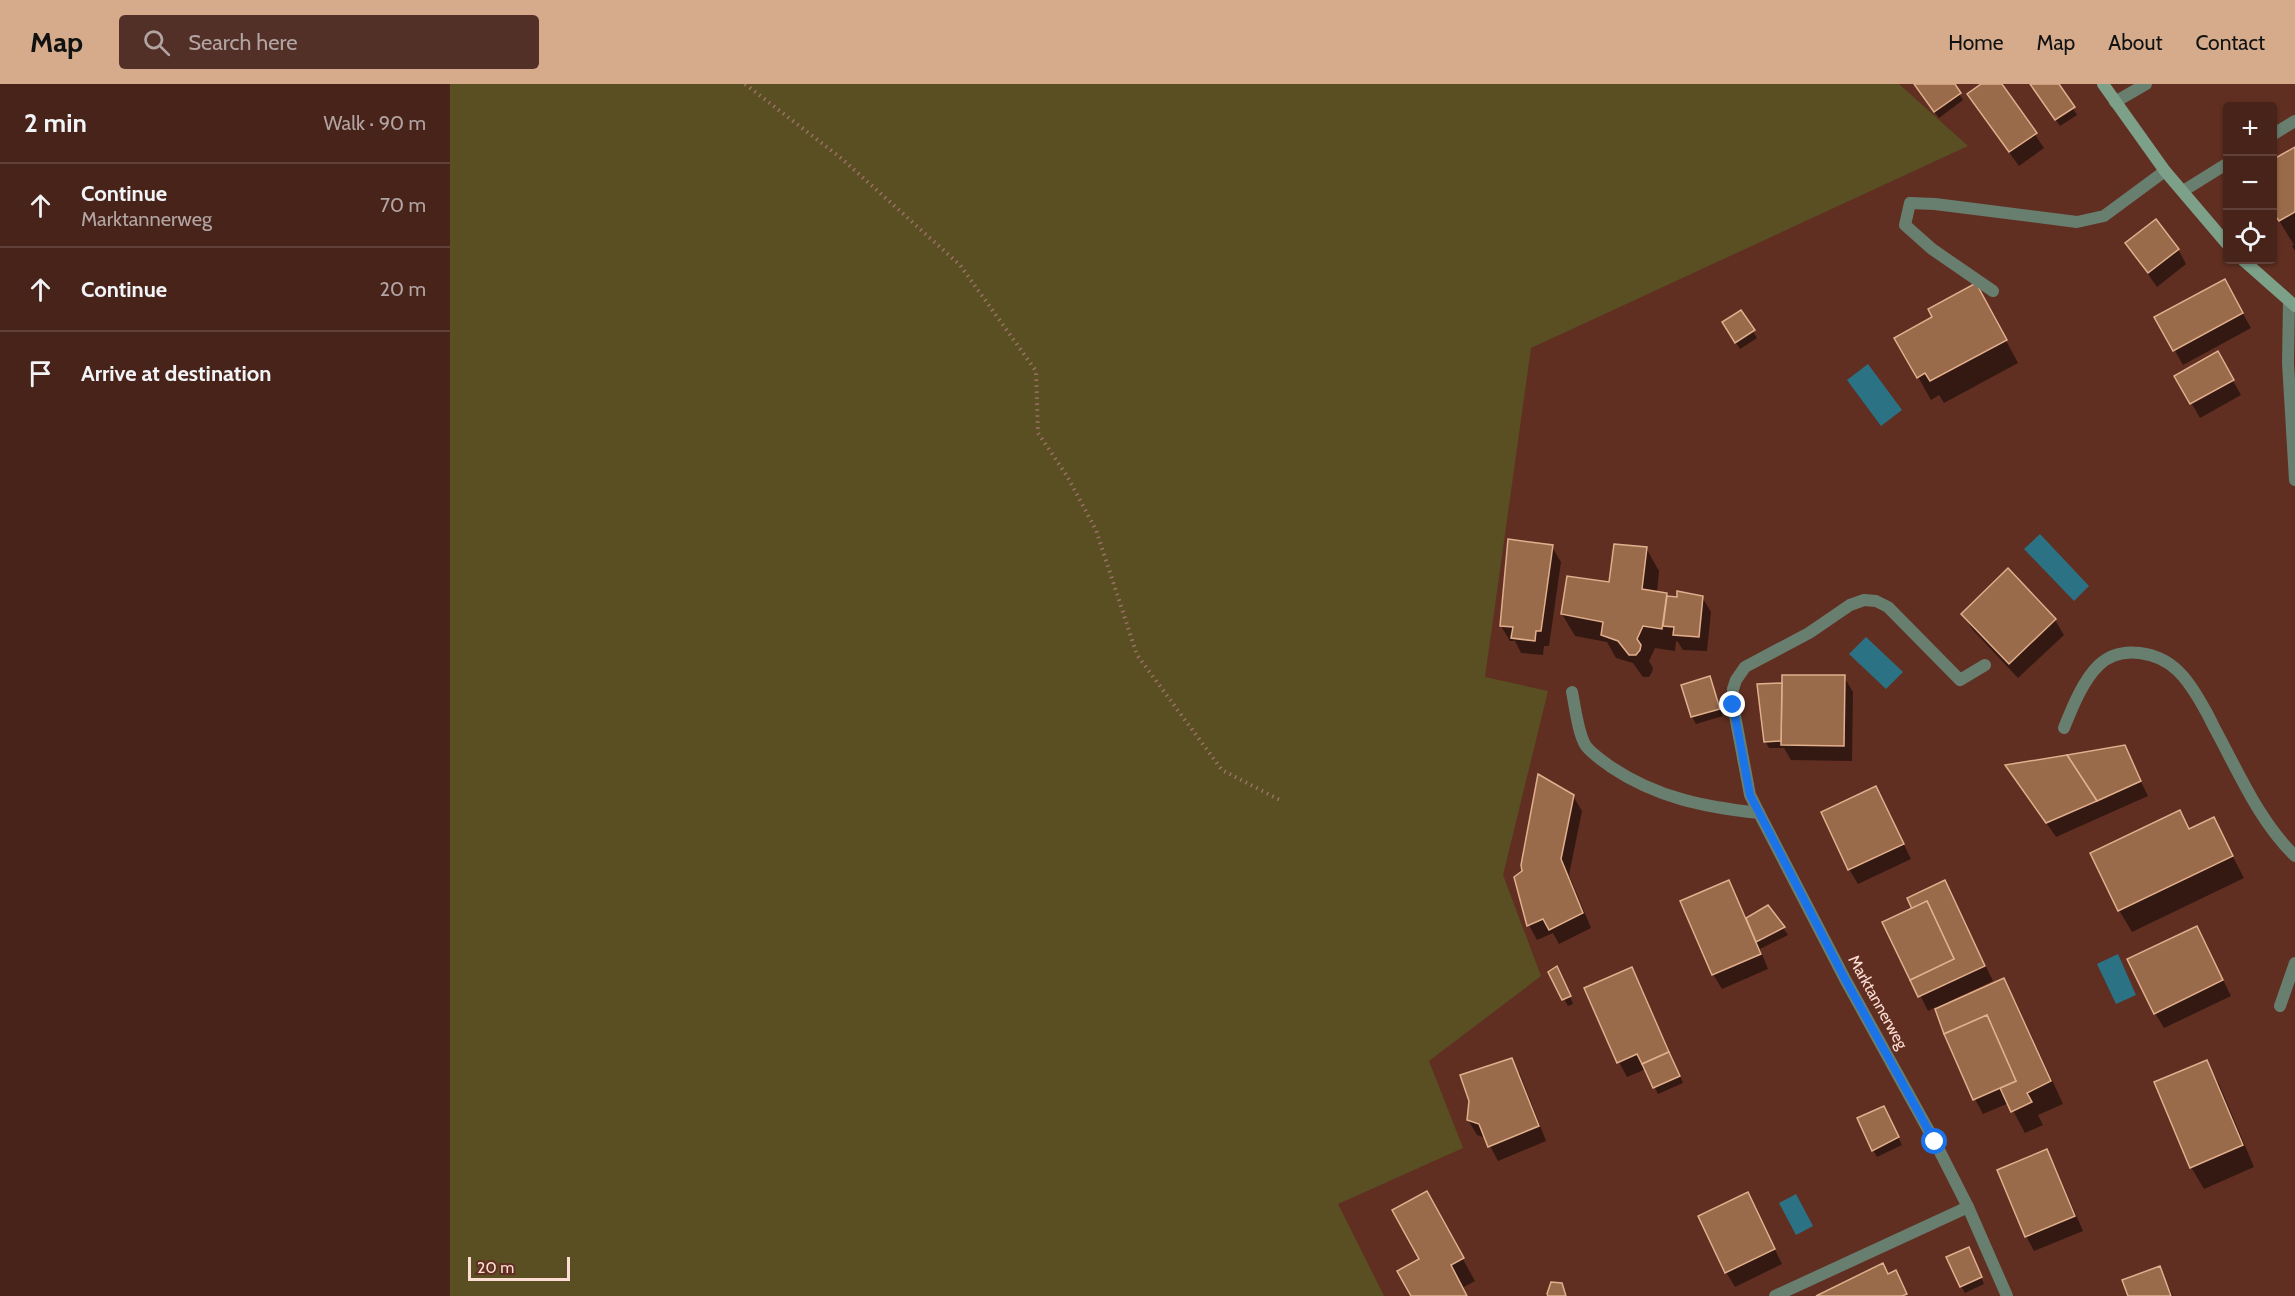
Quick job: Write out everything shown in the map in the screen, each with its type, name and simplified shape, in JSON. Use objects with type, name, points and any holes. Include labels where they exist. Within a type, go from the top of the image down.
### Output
[{"type":"street","points":[[2103,84],[2165,171],[2223,239]]},
{"type":"street","points":[[2115,102],[2146,84]]},
{"type":"street","points":[[2277,132],[2295,122]]},
{"type":"street","points":[[2183,191],[2223,166]]},
{"type":"street","points":[[1993,291],[1932,249],[1905,225],[1910,203],[1935,204],[2077,222],[2104,216],[2165,171]]},
{"type":"street","points":[[2247,264],[2292,304],[2288,374],[2295,480]]},
{"type":"street","name":"Marktannerweg","points":[[1985,665],[1960,680],[1888,607],[1876,601],[1864,600],[1850,605],[1809,633],[1745,667],[1733,689],[1733,705],[1750,795],[1968,1207],[2007,1296]]},
{"type":"street","points":[[2064,728],[2077,697],[2099,665],[2111,657],[2124,654],[2140,652],[2157,657],[2179,671],[2205,709],[2266,821],[2295,856]]},
{"type":"street","points":[[1572,692],[1586,746],[1604,762],[1635,783],[1673,797],[1726,810],[1759,813]]},
{"type":"street","points":[[2280,1006],[2295,963]]},
{"type":"street","points":[[1775,1296],[1968,1207]]},
{"type":"path","points":[[745,84],[842,158],[960,265],[1036,370],[1038,433],[1067,476],[1096,530],[1137,655],[1222,770],[1282,801]]},
{"type":"shaded area","points":[[450,84],[1899,84],[1968,146],[1531,348],[1485,677],[1548,691],[1503,875],[1541,976],[1429,1061],[1463,1148],[1338,1204],[1384,1296],[450,1296]]},
{"type":"water","points":[[1868,364],[1902,410],[1881,426],[1847,380]]},
{"type":"water","points":[[2040,534],[2089,586],[2074,601],[2024,549]]},
{"type":"water","points":[[1866,637],[1903,672],[1886,689],[1849,654]]},
{"type":"water","points":[[2118,954],[2136,995],[2116,1004],[2097,964]]},
{"type":"water","points":[[1796,1194],[1813,1226],[1796,1235],[1779,1203]]},
{"type":"building","points":[[1914,84],[1955,84],[1961,93],[1934,112]]},
{"type":"building","points":[[1981,84],[2002,84],[2037,133],[2009,152],[1967,94]]},
{"type":"building","points":[[2030,84],[2059,84],[2075,107],[2055,120]]},
{"type":"building","points":[[2295,147],[2295,212],[2279,221],[2277,218],[2277,157]]},
{"type":"building","points":[[2156,219],[2179,249],[2148,273],[2125,243]]},
{"type":"building","points":[[2225,279],[2243,313],[2173,351],[2154,317]]},
{"type":"building","points":[[1976,283],[2007,340],[1930,381],[1925,373],[1917,378],[1894,338],[1932,317],[1928,309]]},
{"type":"building","points":[[1741,310],[1755,330],[1735,343],[1722,322]]},
{"type":"building","points":[[2218,351],[2234,380],[2190,404],[2174,376]]},
{"type":"building","points":[[1508,539],[1553,545],[1541,631],[1536,631],[1535,641],[1511,638],[1513,627],[1500,626]]},
{"type":"building","points":[[1614,544],[1647,547],[1642,589],[1667,593],[1662,629],[1643,626],[1637,639],[1641,645],[1636,655],[1629,655],[1618,641],[1601,635],[1603,622],[1561,614],[1567,576],[1609,582]]},
{"type":"building","points":[[2008,568],[2056,619],[2009,664],[1961,614]]},
{"type":"building","points":[[1677,591],[1703,596],[1699,637],[1673,635],[1674,627],[1663,626],[1667,596],[1677,597]]},
{"type":"building","points":[[1782,675],[1845,675],[1844,746],[1781,745]]},
{"type":"building","points":[[1710,676],[1720,709],[1691,717],[1681,685]]},
{"type":"building","points":[[1782,683],[1781,741],[1764,742],[1757,684]]},
{"type":"building","points":[[2125,745],[2141,781],[2097,801],[2067,755]]},
{"type":"building","points":[[2067,755],[2097,801],[2046,823],[2005,765]]},
{"type":"building","points":[[1538,774],[1574,795],[1561,859],[1583,913],[1549,930],[1543,919],[1527,926],[1514,877],[1522,871],[1521,865]]},
{"type":"building","points":[[1876,786],[1904,844],[1848,870],[1821,812]]},
{"type":"building","points":[[2180,810],[2189,829],[2214,817],[2233,856],[2118,911],[2090,853]]},
{"type":"building","points":[[1729,880],[1761,954],[1712,975],[1680,901]]},
{"type":"building","points":[[1945,880],[1985,966],[1918,997],[1910,980],[1954,959],[1927,901],[1912,909],[1907,898]]},
{"type":"building","points":[[1927,901],[1954,959],[1910,980],[1882,922]]},
{"type":"building","points":[[1768,905],[1785,927],[1756,942],[1746,918]]},
{"type":"building","points":[[2197,926],[2223,980],[2154,1014],[2127,959]]},
{"type":"building","points":[[1557,966],[1571,996],[1562,1000],[1548,972]]},
{"type":"building","points":[[1632,967],[1669,1052],[1642,1064],[1637,1054],[1617,1063],[1584,988]]},
{"type":"building","points":[[2004,978],[2051,1081],[2027,1093],[2032,1102],[2011,1112],[2000,1088],[2016,1081],[1987,1015],[1944,1034],[1935,1009]]},
{"type":"building","points":[[1987,1015],[2016,1081],[1973,1100],[1944,1034]]},
{"type":"building","points":[[1669,1052],[1680,1076],[1653,1088],[1642,1064]]},
{"type":"building","points":[[1512,1058],[1539,1126],[1488,1147],[1479,1124],[1467,1120],[1469,1101],[1460,1075]]},
{"type":"building","points":[[2207,1060],[2243,1145],[2190,1168],[2154,1082]]},
{"type":"building","points":[[1884,1106],[1899,1137],[1872,1151],[1857,1118]]},
{"type":"building","points":[[2047,1149],[2075,1216],[2025,1237],[1997,1170]]},
{"type":"building","points":[[1427,1191],[1464,1258],[1451,1265],[1467,1296],[1411,1296],[1397,1271],[1419,1259],[1392,1210]]},
{"type":"building","points":[[1748,1192],[1775,1249],[1725,1273],[1698,1216]]},
{"type":"building","points":[[1969,1247],[1982,1277],[1960,1287],[1946,1257]]},
{"type":"building","points":[[1883,1263],[1888,1274],[1896,1270],[1907,1294],[1902,1296],[1816,1296]]},
{"type":"building","points":[[2160,1266],[2171,1296],[2128,1296],[2122,1280]]},
{"type":"building","points":[[1551,1282],[1562,1283],[1566,1296],[1548,1296]]},
{"type":"route","points":[[1733,705],[1750,795],[1845,979],[1935,1142]]}]
